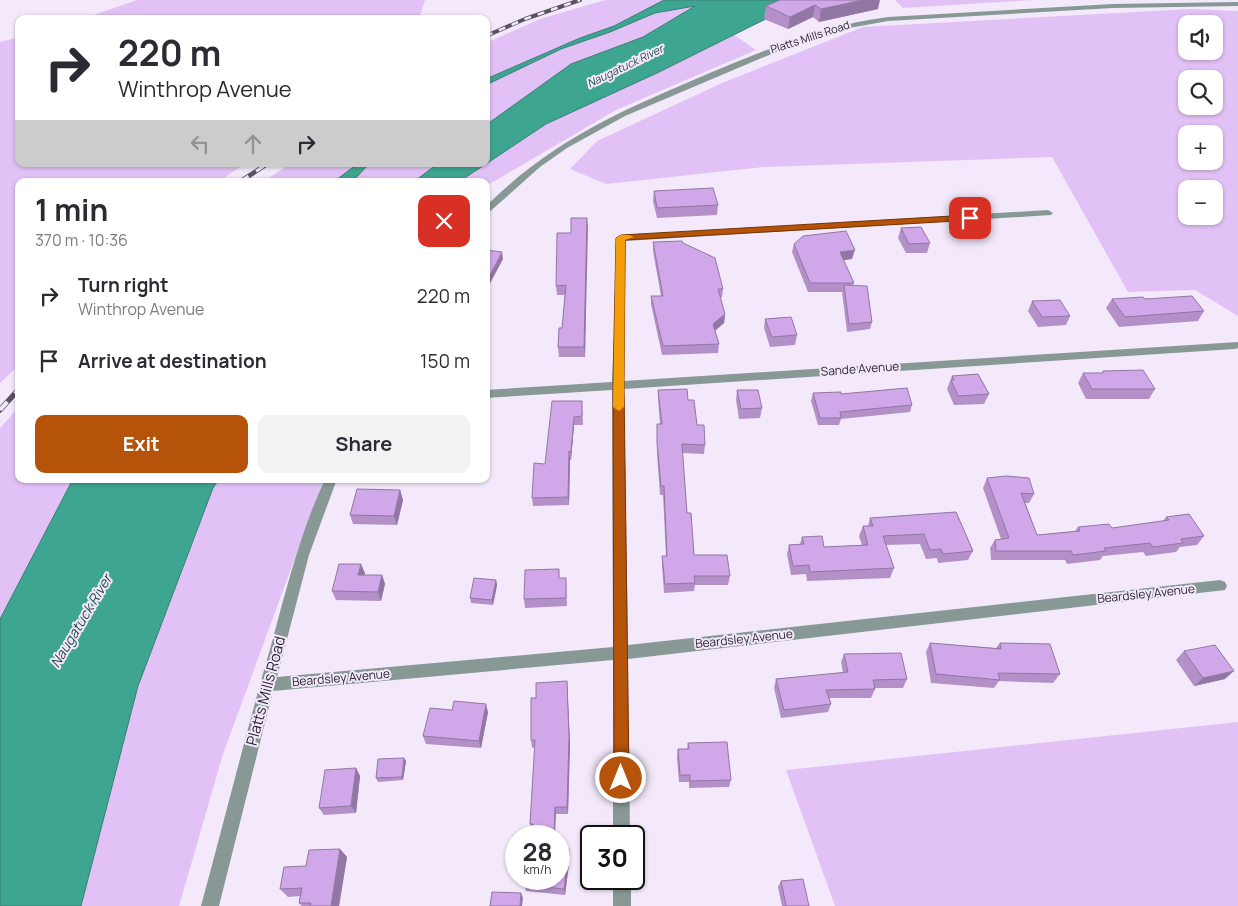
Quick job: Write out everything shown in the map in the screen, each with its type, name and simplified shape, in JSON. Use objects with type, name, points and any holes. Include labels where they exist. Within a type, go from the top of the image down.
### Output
[{"type":"street","name":"Platts Mills Road","points":[[490,208],[528,173],[587,131],[637,106],[791,41],[824,31],[872,20],[1111,3],[1238,4]]},
{"type":"street","points":[[622,825],[618,385],[621,238],[1048,213]]},
{"type":"street","name":"Sande Avenue","points":[[490,394],[1235,345]]},
{"type":"street","name":"Platts Mills Road","points":[[210,906],[266,685],[303,552],[329,483]]},
{"type":"street","name":"Beardsley Avenue","points":[[266,685],[621,653],[1220,586]]},
{"type":"street","points":[[622,890],[622,906]]},
{"type":"shaded area","points":[[137,0],[425,0],[420,15],[94,15]]},
{"type":"shaded area","points":[[605,0],[664,0],[614,26],[580,38],[490,77],[490,41],[540,19]]},
{"type":"shaded area","points":[[895,0],[1033,0],[903,8]]},
{"type":"shaded area","points":[[696,5],[643,37],[571,64],[490,122],[490,83],[561,49],[610,32],[655,13]]},
{"type":"shaded area","points":[[1191,9],[1238,11],[1238,316],[1195,290],[1128,292],[1052,157],[765,167],[606,184],[570,169],[597,141],[722,83],[863,27]]},
{"type":"shaded area","points":[[733,34],[756,50],[616,110],[490,184],[490,178],[465,178],[481,167],[490,167],[490,161],[546,124],[657,73]]},
{"type":"shaded area","points":[[15,38],[15,167],[240,167],[224,178],[15,178],[15,369],[0,383],[0,42]]},
{"type":"shaded area","points":[[285,167],[353,167],[339,178],[269,178]]},
{"type":"shaded area","points":[[366,167],[433,167],[419,178],[356,178]]},
{"type":"shaded area","points":[[15,411],[15,483],[71,483],[0,618],[0,428]]},
{"type":"shaded area","points":[[216,483],[323,483],[223,754],[179,906],[81,906],[138,686]]},
{"type":"shaded area","points":[[1238,722],[1238,906],[835,906],[786,770]]},
{"type":"water","name":"Naugatuck River","points":[[664,0],[804,0],[657,73],[546,124],[490,161],[490,122],[571,64],[643,37],[695,6],[655,13],[610,32],[561,49],[490,83],[490,77],[580,38],[614,26]]},
{"type":"water","points":[[353,167],[366,167],[356,178],[339,178]]},
{"type":"water","points":[[433,167],[481,167],[465,178],[419,178]]},
{"type":"water","name":"Naugatuck River","points":[[71,483],[216,483],[138,686],[81,906],[0,906],[0,619]]},
{"type":"building","points":[[780,0],[863,0],[821,9],[815,5],[790,17],[766,6]]},
{"type":"building","points":[[713,188],[718,205],[657,208],[654,191]]},
{"type":"building","points":[[571,218],[587,218],[584,347],[558,347],[559,328],[562,328],[566,285],[556,286],[557,233],[571,233]]},
{"type":"building","points":[[921,227],[930,243],[909,244],[901,228]]},
{"type":"building","points":[[846,231],[855,250],[840,252],[854,283],[810,283],[794,244],[803,236]]},
{"type":"building","points":[[682,241],[715,258],[723,289],[718,289],[725,314],[713,324],[719,344],[663,346],[651,296],[663,296],[653,242]]},
{"type":"building","points":[[490,250],[502,252],[490,275]]},
{"type":"building","points":[[844,285],[867,286],[872,322],[849,324]]},
{"type":"building","points":[[1192,296],[1204,311],[1125,317],[1112,299],[1143,297],[1145,299]]},
{"type":"building","points":[[1060,300],[1070,316],[1042,317],[1032,301]]},
{"type":"building","points":[[791,317],[797,335],[772,337],[765,319]]},
{"type":"building","points":[[1143,370],[1155,389],[1092,389],[1083,373],[1103,373],[1103,371]]},
{"type":"building","points":[[978,374],[989,394],[958,396],[951,380],[954,380],[952,376]]},
{"type":"building","points":[[907,388],[912,405],[840,412],[841,418],[820,418],[813,393],[841,392],[841,394]]},
{"type":"building","points":[[687,389],[688,400],[694,400],[697,425],[704,425],[705,445],[682,444],[687,513],[691,513],[694,555],[727,555],[730,576],[694,576],[695,583],[665,584],[662,556],[667,556],[664,486],[661,486],[657,443],[657,424],[662,424],[658,390]]},
{"type":"building","points":[[737,390],[758,390],[762,408],[741,409]]},
{"type":"building","points":[[552,401],[582,401],[582,416],[574,417],[571,452],[569,451],[568,497],[532,498],[534,463],[545,464]]},
{"type":"building","points":[[1006,476],[1029,478],[1034,494],[1021,493],[1037,535],[1080,531],[1078,527],[1109,524],[1112,528],[1169,520],[1166,517],[1189,514],[1204,536],[1181,539],[1183,543],[1153,547],[1150,543],[1104,548],[1106,551],[1073,555],[1071,551],[996,551],[995,540],[1009,538],[987,478]]},
{"type":"building","points":[[357,489],[400,490],[394,516],[350,515]]},
{"type":"building","points":[[956,512],[973,551],[943,554],[941,549],[930,550],[924,534],[883,536],[894,568],[810,572],[809,565],[793,566],[789,545],[804,544],[802,537],[822,536],[824,547],[868,545],[863,526],[873,526],[870,518]]},
{"type":"building","points":[[339,564],[361,564],[358,575],[382,575],[378,592],[332,591]]},
{"type":"building","points":[[559,569],[559,578],[566,578],[566,598],[524,599],[525,570]]},
{"type":"building","points":[[474,578],[496,580],[492,600],[470,598]]},
{"type":"building","points":[[930,643],[1001,649],[1000,643],[1050,644],[1060,674],[998,673],[1000,680],[936,674]]},
{"type":"building","points":[[1215,645],[1234,671],[1203,678],[1184,651]]},
{"type":"building","points":[[901,653],[907,679],[873,680],[875,689],[826,690],[831,704],[784,710],[776,679],[848,672],[844,654]]},
{"type":"building","points":[[567,681],[569,737],[567,807],[555,807],[554,825],[530,824],[535,740],[531,740],[531,698],[536,698],[536,683]]},
{"type":"building","points":[[454,701],[486,704],[479,741],[423,736],[430,708],[452,710]]},
{"type":"building","points":[[727,742],[731,780],[690,781],[690,775],[680,775],[678,749],[689,749],[688,743]]},
{"type":"building","points":[[404,758],[402,777],[376,778],[378,759]]},
{"type":"building","points":[[356,768],[351,806],[319,808],[325,770]]},
{"type":"building","points":[[340,849],[331,906],[310,906],[311,903],[299,903],[302,888],[280,889],[284,867],[306,866],[309,850]]},
{"type":"building","points":[[803,879],[809,906],[786,906],[781,881]]},
{"type":"building","points":[[492,892],[521,893],[520,906],[490,906]]},
{"type":"railway","points":[[490,34],[525,19],[580,0]]},
{"type":"railway","points":[[246,178],[262,167]]},
{"type":"railway","points":[[0,410],[15,393]]},
{"type":"slow traffic","points":[[619,407],[621,238],[629,237]]},
{"type":"route","points":[[621,778],[618,385],[621,238],[970,218]]}]
